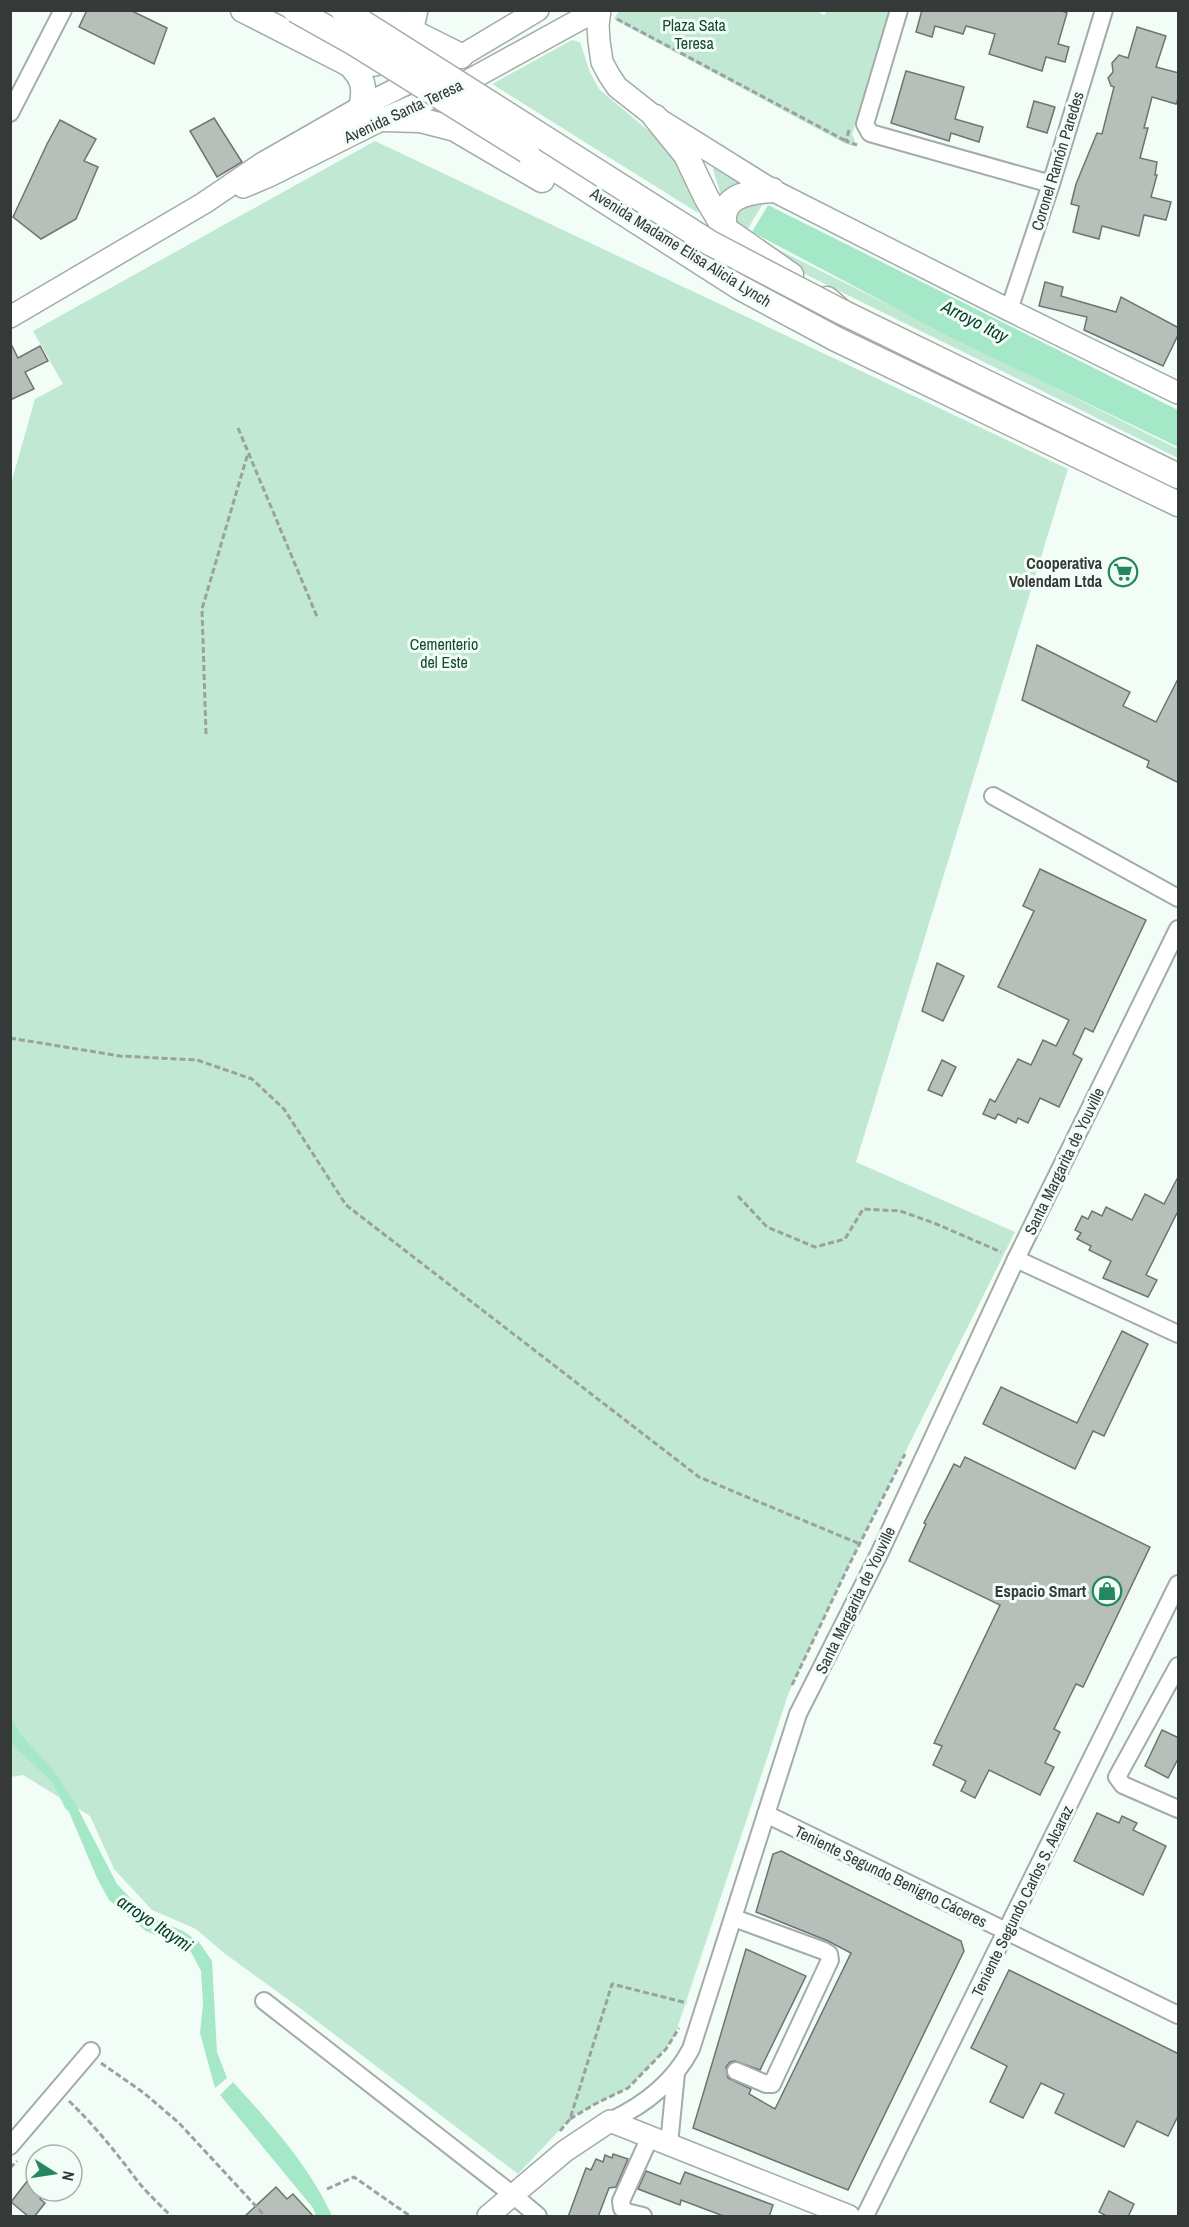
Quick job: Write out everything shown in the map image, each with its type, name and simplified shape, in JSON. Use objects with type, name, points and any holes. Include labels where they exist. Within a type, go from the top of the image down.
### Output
[{"type":"highway","points":[[243,10],[349,64],[359,74],[363,84],[365,94],[361,107]]},
{"type":"highway","name":"Avenida Madame Elisa Alicia Lynch","points":[[295,10],[354,43],[642,223],[739,287],[836,339],[1179,504]]},
{"type":"highway","name":"Avenida Madame Elisa Alicia Lynch","points":[[343,10],[710,243],[842,312],[1179,476]]},
{"type":"highway","points":[[380,10],[415,21],[461,56]]},
{"type":"highway","points":[[655,117],[686,155],[706,197],[725,229],[769,261],[818,291],[842,312]]},
{"type":"highway","points":[[383,119],[420,120],[455,129],[621,229],[762,310],[836,339]]},
{"type":"highway","points":[[725,229],[723,219],[730,203],[747,192],[772,190]]},
{"type":"main road","name":"Avenida Santa Teresa","points":[[10,317],[204,203],[263,163],[361,107],[461,56],[538,10]]},
{"type":"main road","points":[[605,14],[598,25],[602,62],[617,87],[655,117],[772,190],[1179,393]]},
{"type":"main road","name":"Avenida Santa Teresa","points":[[204,203],[270,176],[383,119],[455,88],[605,14]]},
{"type":"main road","points":[[349,64],[375,65],[392,55],[407,42],[415,21]]},
{"type":"main road","points":[[610,2121],[849,2217]]},
{"type":"main road","name":"Santa Margarita de Youville","points":[[488,2217],[565,2151],[610,2121]]},
{"type":"street","points":[[11,110],[63,10]]},
{"type":"street","points":[[899,10],[865,124],[870,133],[1051,184]]},
{"type":"street","name":"Coronel Ramón Paredes","points":[[1009,310],[1051,184],[1104,10]]},
{"type":"street","points":[[993,796],[1179,898]]},
{"type":"street","name":"Santa Margarita de Youville","points":[[610,2121],[649,2100],[676,2073],[691,2049],[798,1714],[880,1552],[1009,1256],[1179,929]]},
{"type":"street","points":[[1009,1256],[1179,1334]]},
{"type":"street","name":"Teniente Segundo Carlos S. Alcaraz","points":[[865,2217],[1179,1584]]},
{"type":"street","points":[[1176,1803],[1122,1785],[1117,1777],[1179,1666]]},
{"type":"street","name":"Teniente Segundo Benigno Cáceres","points":[[766,1814],[1179,2015]]},
{"type":"street","points":[[734,1918],[824,1951],[829,1954],[830,1960],[772,2084],[766,2084],[736,2071]]},
{"type":"street","points":[[264,2001],[538,2217]]},
{"type":"street","points":[[10,2146],[96,2056]]},
{"type":"street","points":[[643,2217],[626,2212],[621,2208],[621,2201],[659,2141],[676,2073]]},
{"type":"path","points":[[605,14],[846,141]]},
{"type":"path","points":[[237,428],[318,619]]},
{"type":"path","points":[[206,734],[202,609],[248,453]]},
{"type":"path","points":[[10,1038],[120,1056],[197,1060],[252,1079],[284,1109],[346,1205],[699,1477],[860,1544]]},
{"type":"path","points":[[738,1196],[767,1227],[815,1247],[845,1239],[863,1209],[900,1211],[934,1223],[1009,1256]]},
{"type":"path","points":[[556,2135],[570,2119],[612,1984],[687,2003]]},
{"type":"path","points":[[96,2056],[179,2123],[265,2217]]},
{"type":"path","points":[[68,2101],[95,2127],[136,2180],[171,2217]]},
{"type":"path","points":[[327,2189],[354,2177],[410,2217]]},
{"type":"green space","name":"Plaza Sata Teresa","points":[[619,10],[816,10],[824,15],[827,11],[889,11],[852,135],[855,140],[853,146],[617,21],[614,19]]},
{"type":"green space","points":[[572,40],[580,42],[590,72],[599,89],[669,148],[696,201],[698,213],[492,84]]},
{"type":"green space","name":"Cementerio del Este","points":[[375,141],[1068,469],[856,1162],[1015,1232],[848,1567],[789,1692],[675,2035],[666,2049],[628,2088],[570,2119],[518,2174],[224,1953],[196,1929],[152,1910],[114,1869],[90,1816],[23,1775],[11,1777],[10,487],[35,399],[63,384],[33,331]]},
{"type":"green space","points":[[715,166],[743,184],[722,198],[713,170]]},
{"type":"green space","points":[[764,202],[746,232],[737,222],[739,212],[746,206]]},
{"type":"green space","points":[[757,239],[1178,449],[1178,458],[809,276],[772,255]]},
{"type":"green space","points":[[865,335],[1178,489],[1178,491],[864,338]]},
{"type":"water","name":"Arroyo Itay","points":[[768,205],[1178,410],[1178,447],[948,336],[752,232]]},
{"type":"water","name":"arroyo Itaymi","points":[[10,1717],[21,1735],[54,1771],[76,1805],[117,1884],[147,1916],[183,1931],[199,1942],[212,1961],[217,2052],[227,2078],[215,2088],[200,2033],[203,2004],[201,1971],[191,1952],[146,1931],[109,1900],[97,1878],[69,1812],[53,1783],[11,1743]]},
{"type":"water","points":[[233,2082],[275,2129],[300,2162],[323,2197],[332,2216],[316,2216],[313,2208],[220,2095]]},
{"type":"building","points":[[87,10],[130,10],[167,28],[154,64],[79,27]]},
{"type":"building","points":[[922,10],[1060,10],[1067,13],[1058,44],[1069,47],[1065,62],[1046,57],[1042,71],[989,54],[995,34],[966,26],[963,34],[935,26],[932,37],[916,32]]},
{"type":"building","points":[[1137,27],[1166,36],[1156,67],[1179,73],[1179,96],[1176,104],[1152,97],[1144,128],[1148,128],[1140,158],[1157,162],[1155,175],[1157,175],[1151,197],[1171,202],[1166,220],[1144,215],[1139,236],[1102,226],[1099,239],[1073,232],[1079,206],[1071,204],[1076,184],[1097,133],[1102,134],[1114,87],[1111,86],[1108,78],[1113,72],[1112,63],[1119,55],[1128,58]]},
{"type":"building","points":[[906,71],[964,87],[955,119],[983,127],[979,142],[951,133],[949,141],[891,123]]},
{"type":"building","points":[[1034,101],[1055,107],[1047,133],[1027,127]]},
{"type":"building","points":[[214,118],[242,162],[217,177],[190,131]]},
{"type":"building","points":[[60,120],[96,139],[84,161],[98,167],[76,219],[41,239],[13,217]]},
{"type":"building","points":[[1045,282],[1063,287],[1061,296],[1116,312],[1121,297],[1179,328],[1179,333],[1163,366],[1084,330],[1087,317],[1039,306]]},
{"type":"building","points":[[10,342],[18,358],[40,346],[48,361],[25,372],[34,389],[10,400]]},
{"type":"building","points":[[1037,645],[1130,692],[1123,706],[1156,722],[1179,677],[1179,783],[1147,767],[1149,761],[1022,700]]},
{"type":"building","points":[[1040,869],[1146,920],[1093,1032],[1085,1028],[1073,1054],[1082,1059],[1059,1107],[1040,1098],[1028,1123],[1018,1118],[1016,1123],[998,1114],[995,1119],[983,1114],[990,1099],[995,1102],[1018,1059],[1031,1065],[1043,1040],[1056,1046],[1069,1020],[998,987],[1034,911],[1023,906]]},
{"type":"building","points":[[937,963],[964,976],[943,1021],[922,1011]]},
{"type":"building","points":[[942,1060],[956,1067],[942,1096],[928,1090]]},
{"type":"building","points":[[1179,1175],[1179,1209],[1146,1275],[1157,1280],[1148,1297],[1103,1278],[1111,1261],[1089,1250],[1091,1246],[1077,1239],[1081,1233],[1075,1230],[1082,1216],[1088,1219],[1092,1211],[1102,1216],[1106,1207],[1132,1220],[1145,1194],[1164,1204]]},
{"type":"building","points":[[1122,1331],[1148,1344],[1104,1436],[1093,1431],[1075,1469],[983,1424],[1001,1387],[1077,1423]]},
{"type":"building","points":[[965,1457],[1150,1547],[1083,1687],[1076,1684],[1054,1729],[1060,1732],[1045,1763],[1054,1767],[1040,1795],[989,1770],[975,1798],[961,1791],[966,1781],[933,1765],[942,1746],[934,1743],[1000,1605],[909,1561],[926,1524],[924,1523],[954,1464],[960,1467]]},
{"type":"building","points":[[1162,1730],[1179,1738],[1179,1757],[1168,1778],[1145,1766]]},
{"type":"building","points":[[1097,1813],[1119,1823],[1122,1816],[1137,1823],[1133,1830],[1166,1846],[1143,1895],[1074,1861]]},
{"type":"building","points":[[781,1851],[961,1941],[964,1951],[848,2190],[693,2128],[746,1949],[806,1976],[760,2070],[735,2061],[730,2062],[726,2067],[728,2078],[751,2089],[749,2094],[775,2109],[851,1953],[828,1941],[756,1912],[773,1854]]},
{"type":"building","points":[[1009,1970],[1179,2054],[1179,2114],[1168,2136],[1137,2121],[1124,2147],[1055,2113],[1064,2094],[1041,2083],[1023,2118],[990,2102],[1007,2066],[971,2048]]},
{"type":"building","points":[[613,2154],[628,2159],[616,2187],[609,2188],[598,2217],[568,2217],[586,2168],[591,2170],[596,2159],[603,2162],[605,2155],[612,2158]]},
{"type":"building","points":[[646,2171],[680,2184],[685,2172],[773,2205],[769,2217],[726,2217],[681,2200],[680,2205],[638,2189]]},
{"type":"building","points":[[24,2185],[24,2203],[45,2203],[34,2217],[29,2217],[11,2202]]},
{"type":"building","points":[[276,2187],[287,2199],[293,2194],[314,2217],[244,2217]]},
{"type":"building","points":[[1109,2191],[1134,2204],[1128,2217],[1108,2217],[1099,2212]]},
{"type":"place","name":"Cooperativa Volendam Ltda","points":[[1123,572]]},
{"type":"place","name":"Espacio Smart","points":[[1107,1591]]}]
